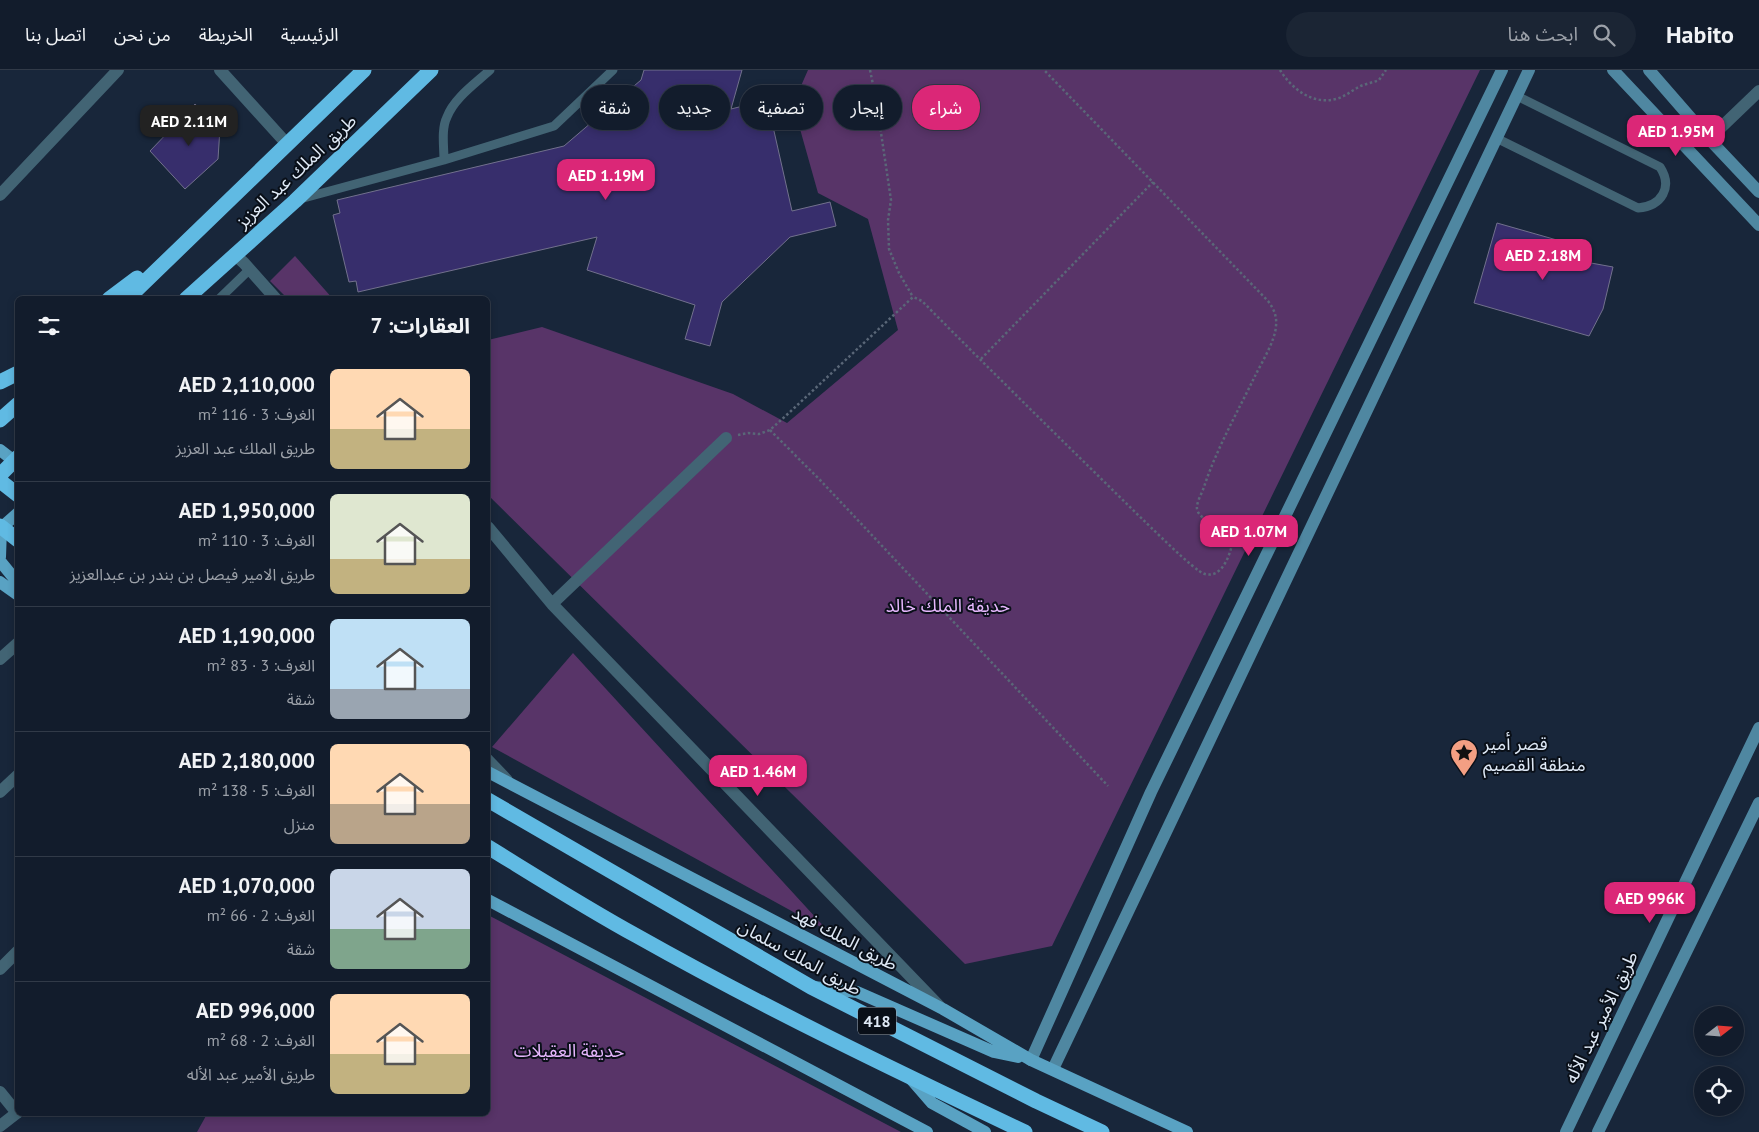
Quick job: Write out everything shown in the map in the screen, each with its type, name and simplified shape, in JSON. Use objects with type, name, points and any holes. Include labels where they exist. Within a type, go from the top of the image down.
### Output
[{"type":"highway","name":"طريق الملك عبد العزيز","points":[[130,296],[364,70]]},
{"type":"highway","name":"طريق الملك عبد العزيز","points":[[189,296],[295,201],[431,70]]},
{"type":"highway","points":[[112,296],[177,250]]},
{"type":"highway","points":[[0,382],[15,374]]},
{"type":"highway","points":[[0,420],[15,407]]},
{"type":"highway","points":[[0,475],[15,462]]},
{"type":"highway","points":[[0,480],[15,493]]},
{"type":"highway","points":[[0,526],[15,538]]},
{"type":"highway","name":"طريق الملك سلمان","points":[[490,801],[810,987],[1036,1101],[1102,1132]]},
{"type":"highway","name":"418","points":[[490,848],[635,935],[696,968],[910,1078],[1025,1132]]},
{"type":"main road","points":[[0,450],[15,460]]},
{"type":"main road","points":[[0,557],[1,528],[15,516]]},
{"type":"main road","points":[[0,561],[15,578]]},
{"type":"main road","points":[[0,582],[15,593]]},
{"type":"main road","points":[[0,592],[15,600]]},
{"type":"main road","name":"طريق الملك فهد","points":[[490,773],[943,1009],[1030,1060],[1187,1132]]},
{"type":"main road","points":[[490,901],[927,1132]]},
{"type":"main road","points":[[810,987],[856,992],[994,1052],[1030,1060]]},
{"type":"main road","points":[[910,1078],[932,1103],[985,1132]]},
{"type":"street","points":[[0,195],[118,70]]},
{"type":"street","points":[[220,70],[287,144]]},
{"type":"street","points":[[1030,1060],[1151,792],[1502,70]]},
{"type":"street","points":[[1053,1069],[1529,70]]},
{"type":"street","points":[[1613,70],[1759,225]]},
{"type":"street","points":[[1648,70],[1759,192]]},
{"type":"street","points":[[1709,139],[1759,91]]},
{"type":"street","points":[[234,254],[273,296]]},
{"type":"street","points":[[552,604],[726,438]]},
{"type":"street","points":[[490,529],[552,604],[943,1009]]},
{"type":"street","points":[[0,659],[15,646]]},
{"type":"street","name":"طريق الأمير عبد الأله","points":[[1566,1132],[1759,728]]},
{"type":"street","points":[[0,792],[15,778]]},
{"type":"street","points":[[1598,1132],[1759,803]]},
{"type":"street","points":[[0,969],[15,954]]},
{"type":"street","points":[[0,1092],[15,1110]]},
{"type":"street","points":[[0,1126],[15,1114]]},
{"type":"lane","points":[[444,160],[446,117],[458,100],[490,70]]},
{"type":"lane","points":[[295,201],[444,160],[554,126],[613,70]]},
{"type":"lane","points":[[1496,138],[1638,208],[1646,208],[1654,204],[1664,191],[1666,182],[1660,167],[1516,96]]},
{"type":"lane","points":[[222,296],[250,269]]},
{"type":"lane","points":[[490,760],[515,786]]},
{"type":"path","points":[[870,70],[876,99],[890,200],[888,220],[889,249],[898,273],[913,298],[922,301],[1144,521],[1195,568],[1206,575],[1212,575],[1218,571],[1230,555],[1232,537],[1199,513],[1197,509],[1198,503],[1207,478],[1265,355],[1276,328],[1276,316],[1268,301],[1044,70]]},
{"type":"path","points":[[1280,70],[1295,89],[1306,96],[1335,100],[1347,95],[1358,87],[1379,80],[1386,70]]},
{"type":"path","points":[[981,359],[1153,182]]},
{"type":"path","points":[[726,438],[748,433],[759,434],[770,430],[913,298]]},
{"type":"path","points":[[770,430],[821,481],[1108,786]]},
{"type":"green space","name":"حديقة الملك خالد","points":[[808,70],[1480,70],[1052,946],[965,964],[490,497],[490,340],[542,327],[733,394],[787,423],[898,330],[868,219],[818,193],[800,130],[823,130],[823,85],[801,85]]},
{"type":"green space","points":[[295,256],[330,296],[285,296],[270,281]]},
{"type":"green space","points":[[573,653],[828,931],[492,747]]},
{"type":"green space","name":"حديقة العقيلات","points":[[490,916],[901,1132],[197,1132],[206,1116],[490,1116]]},
{"type":"building","points":[[644,70],[742,70],[731,109],[740,107],[740,130],[774,130],[792,211],[830,202],[836,226],[790,237],[722,302],[710,346],[685,339],[695,305],[587,270],[597,237],[358,292],[356,281],[349,282],[333,215],[340,213],[337,200],[564,146],[583,130],[649,130],[649,85],[635,85],[641,80]]},
{"type":"building","points":[[195,104],[220,128],[218,159],[185,189],[150,151]]},
{"type":"building","points":[[1497,223],[1585,248],[1580,261],[1613,267],[1603,309],[1589,336],[1474,303]]},
{"type":"place","name":"قصر أمير منطقة القصيم","points":[[1464,777]]}]
